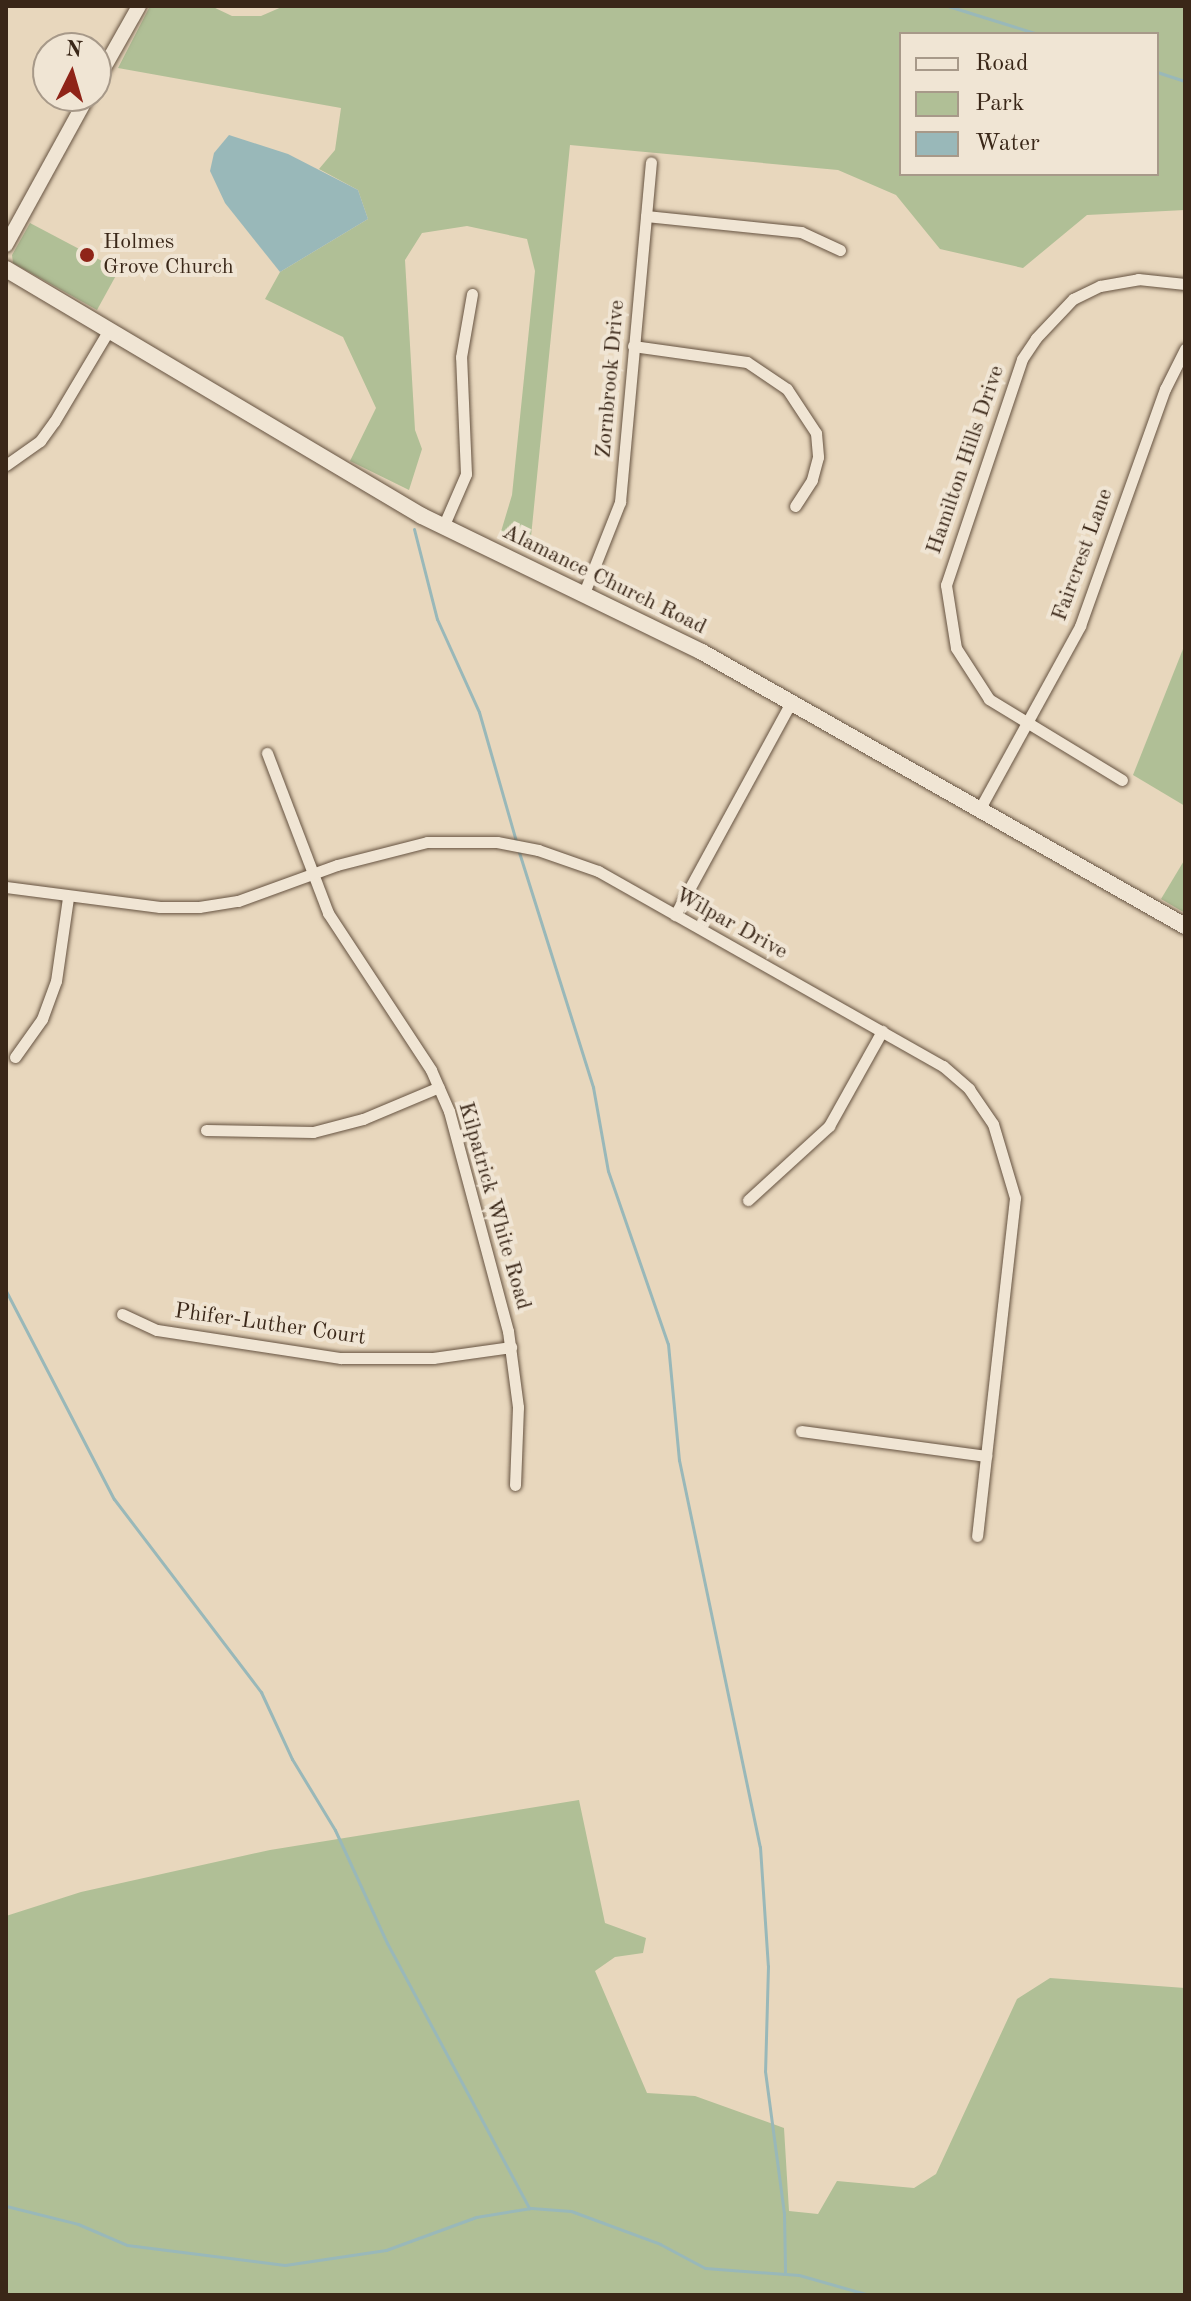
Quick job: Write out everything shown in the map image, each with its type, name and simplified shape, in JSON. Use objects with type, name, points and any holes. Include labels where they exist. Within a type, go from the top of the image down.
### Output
[{"type":"main road","name":"Alamance Church Road","points":[[6,269],[443,527],[584,593],[791,702],[1185,926]]},
{"type":"street","points":[[112,54],[139,6]]},
{"type":"street","points":[[6,245],[79,112]]},
{"type":"street","name":"Zornbrook Drive","points":[[584,593],[620,502],[651,162]]},
{"type":"street","points":[[646,216],[801,232],[840,250]]},
{"type":"street","name":"Hamilton Hills Drive","points":[[1122,780],[1025,725],[989,699],[956,648],[945,603],[954,551],[1022,359],[1073,299],[1138,279],[1185,284]]},
{"type":"street","points":[[443,527],[466,474],[461,357],[472,294]]},
{"type":"street","points":[[6,465],[40,441],[110,328]]},
{"type":"street","points":[[633,346],[747,362],[787,389],[816,433],[818,457],[812,480],[795,506]]},
{"type":"street","name":"Faircrest Lane","points":[[979,810],[1080,626],[1160,401],[1185,349]]},
{"type":"street","points":[[675,915],[791,702]]},
{"type":"street","name":"Kilpatrick White Road","points":[[267,753],[344,944],[439,1087],[511,1347],[518,1407],[515,1485]]},
{"type":"street","name":"Wilpar Drive","points":[[6,887],[68,898],[199,907],[238,901],[413,844],[497,842],[579,863],[943,1066],[969,1089],[993,1124],[1011,1170],[1014,1233],[977,1536]]},
{"type":"street","points":[[15,1057],[42,1019],[56,981],[68,898]]},
{"type":"street","points":[[748,1200],[829,1126],[882,1031]]},
{"type":"street","points":[[206,1130],[313,1132],[363,1119],[439,1087]]},
{"type":"street","name":"Phifer-Luther Court","points":[[122,1314],[157,1330],[341,1358],[433,1358],[511,1347]]},
{"type":"street","points":[[801,1431],[986,1456]]},
{"type":"green space","points":[[150,6],[211,6],[232,16],[261,16],[284,6],[1185,6],[1185,210],[1087,215],[1023,268],[940,249],[896,195],[838,170],[570,145],[530,547],[500,535],[512,495],[535,271],[527,239],[467,226],[422,233],[405,260],[415,430],[422,449],[409,490],[350,461],[376,408],[343,337],[265,299],[280,272],[368,219],[358,190],[319,169],[335,150],[341,108],[118,68]]},
{"type":"green space","points":[[30,223],[119,270],[97,310],[13,263],[12,255]]},
{"type":"green space","points":[[1185,644],[1185,806],[1133,775]]},
{"type":"green space","points":[[1185,859],[1185,913],[1161,899]]},
{"type":"green space","points":[[579,1800],[605,1923],[646,1938],[643,1953],[615,1957],[595,1971],[647,2093],[695,2096],[784,2128],[789,2211],[818,2214],[837,2181],[914,2188],[936,2174],[1017,1999],[1050,1978],[1185,1988],[1185,2295],[6,2295],[6,1916],[81,1892],[270,1850]]},
{"type":"water","points":[[229,135],[288,154],[358,190],[368,219],[280,272],[225,203],[210,171],[214,153]]},
{"type":"waterway","points":[[948,6],[1032,32]]},
{"type":"waterway","points":[[1159,73],[1185,81]]},
{"type":"waterway","points":[[414,529],[437,619],[479,712],[516,841]]},
{"type":"waterway","points":[[518,849],[593,1087],[608,1171],[668,1344],[679,1460],[760,1847],[768,1966],[765,2071],[784,2213],[785,2273]]},
{"type":"waterway","points":[[6,1291],[114,1499],[261,1692],[292,1759],[335,1830],[387,1943],[529,2208]]},
{"type":"waterway","points":[[6,2206],[78,2224],[127,2245],[285,2265],[386,2250],[476,2217],[531,2208],[571,2211],[660,2244],[705,2268],[799,2275],[869,2295]]},
{"type":"place","name":"Holmes Grove Church","points":[[87,255]]}]
